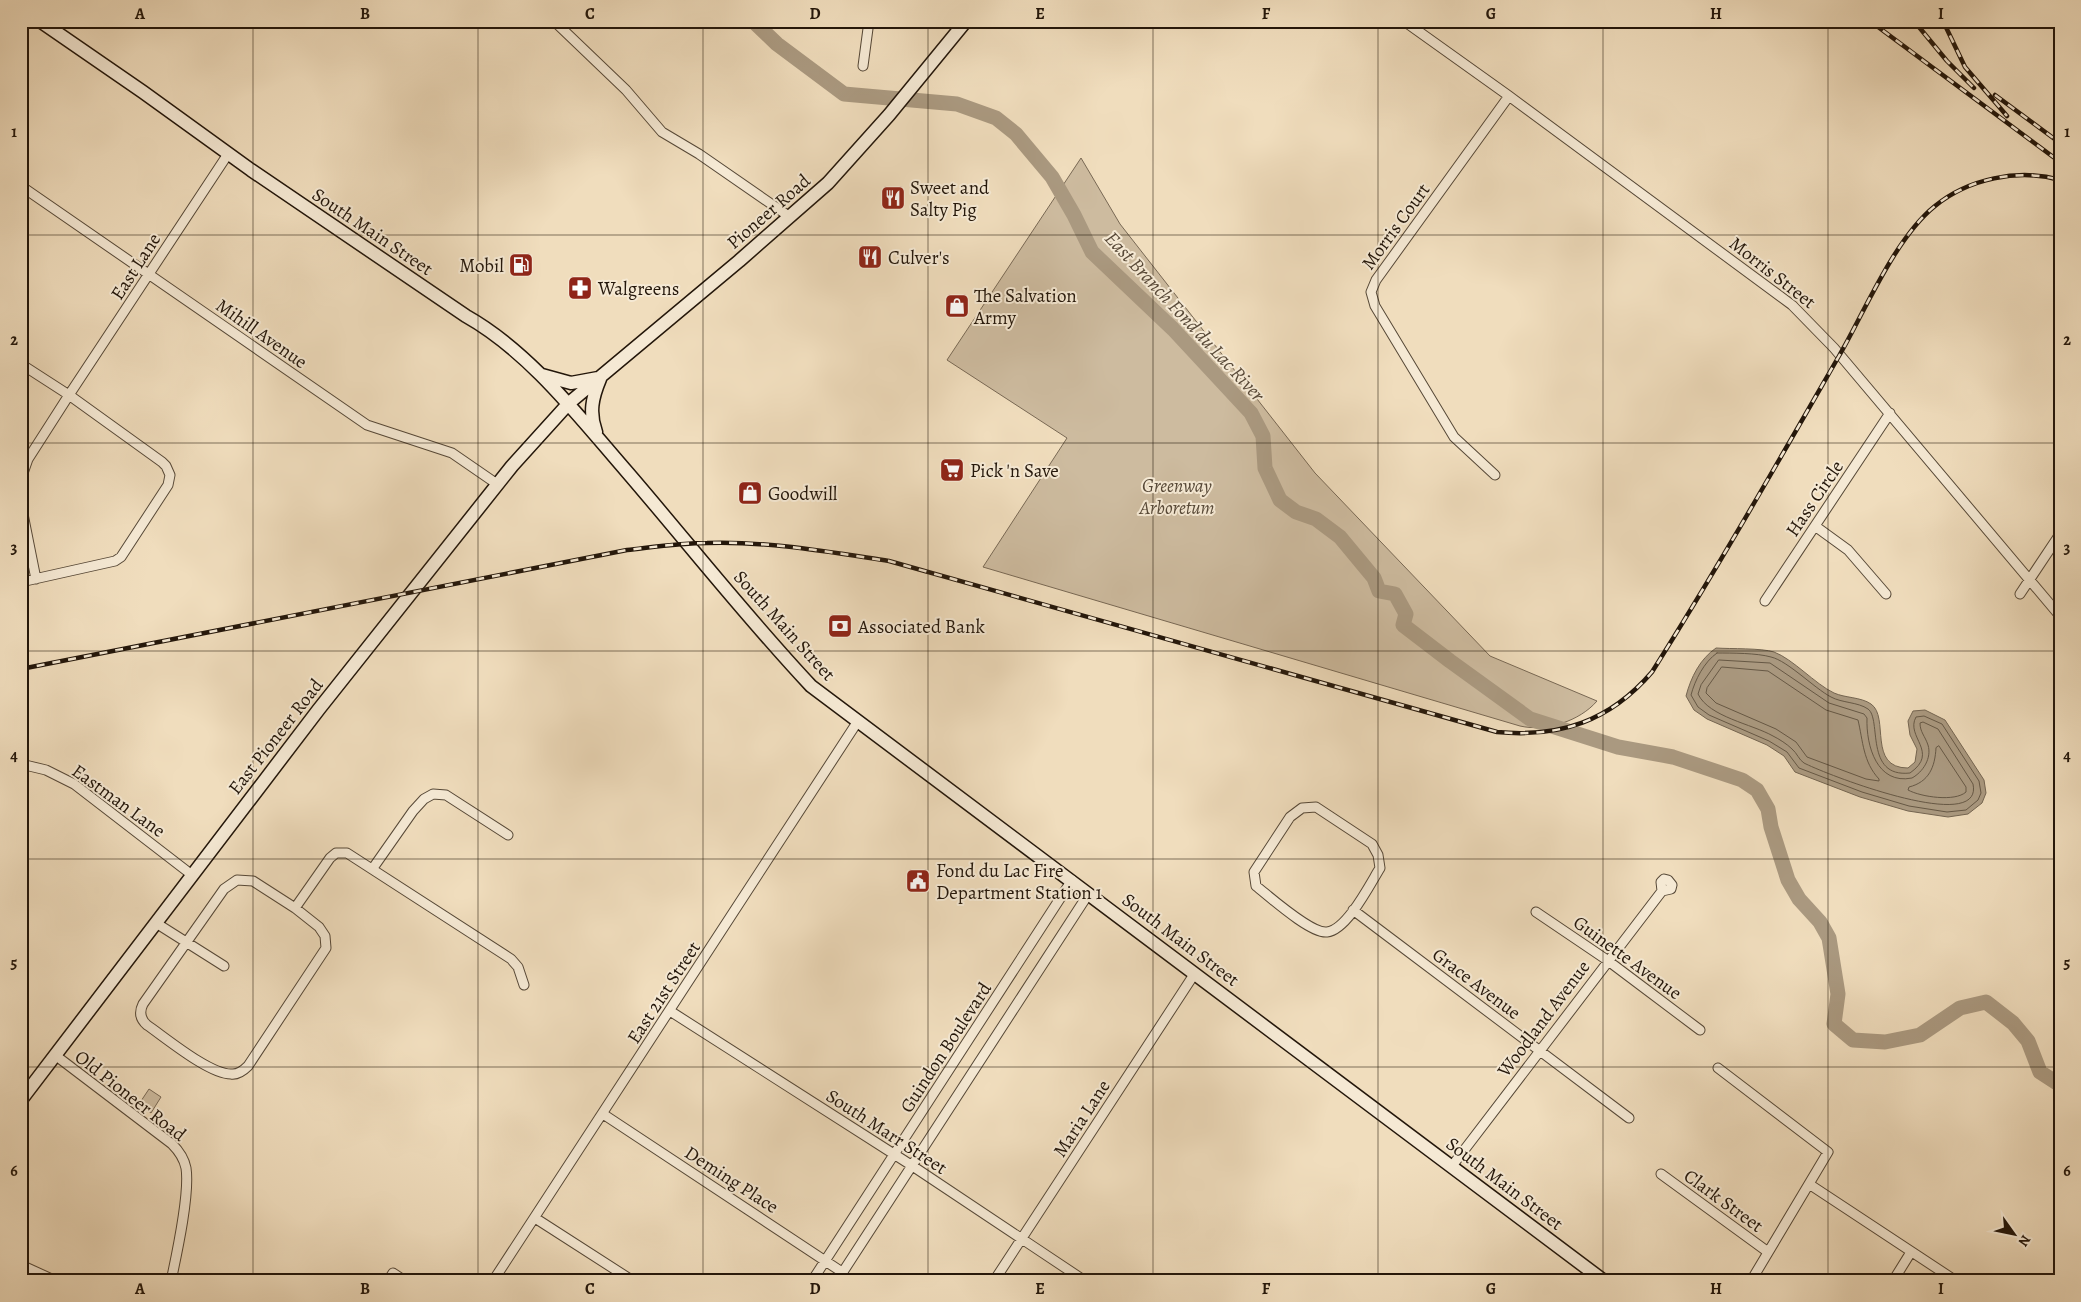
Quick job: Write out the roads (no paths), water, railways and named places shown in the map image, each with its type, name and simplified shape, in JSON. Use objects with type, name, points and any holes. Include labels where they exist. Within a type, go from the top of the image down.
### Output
[{"type":"main road","name":"South Main Street","points":[[40,21],[143,92],[228,154],[481,325],[537,373],[569,404],[811,686],[1604,1281]]},
{"type":"main road","name":"Pioneer Road","points":[[569,404],[790,217],[837,174],[889,115],[966,21]]},
{"type":"main road","points":[[537,373],[571,383],[601,377]]},
{"type":"main road","points":[[599,439],[591,414],[593,398],[601,377]]},
{"type":"main road","name":"East Pioneer Road","points":[[21,1100],[192,875],[497,484],[569,404]]},
{"type":"street","points":[[554,21],[626,90],[662,132],[699,154],[790,217]]},
{"type":"street","points":[[863,66],[870,21]]},
{"type":"street","name":"Morris Street","points":[[1404,21],[1792,305],[1814,326],[1890,414],[2060,616]]},
{"type":"street","name":"Morris Court","points":[[1495,475],[1454,437],[1375,306],[1371,292],[1376,280],[1509,96]]},
{"type":"street","name":"East Lane","points":[[21,479],[28,459],[228,154]]},
{"type":"street","name":"Mihill Avenue","points":[[21,186],[367,425],[452,453],[497,484]]},
{"type":"street","points":[[21,364],[162,462],[168,470],[170,480],[166,491],[130,545],[115,562],[21,582]]},
{"type":"street","name":"Hass Circle","points":[[1765,601],[1890,414]]},
{"type":"street","points":[[21,504],[36,579]]},
{"type":"street","points":[[1815,526],[1848,550],[1886,594]]},
{"type":"street","points":[[2020,594],[2060,534]]},
{"type":"street","name":"East 21st Street","points":[[493,1281],[858,721]]},
{"type":"street","name":"Eastman Lane","points":[[21,764],[46,770],[74,784],[192,875]]},
{"type":"street","points":[[373,868],[413,811],[424,799],[433,794],[446,795],[508,835]]},
{"type":"street","points":[[1316,807],[1372,844],[1378,854],[1380,868],[1353,910],[1342,925],[1328,932],[1314,929],[1256,886],[1254,872],[1290,817],[1302,808],[1316,807]]},
{"type":"street","points":[[295,908],[334,854],[342,852],[350,854],[511,959],[518,967],[524,986]]},
{"type":"street","points":[[238,880],[253,881],[295,908],[321,929],[326,948],[248,1066],[237,1074],[226,1074],[214,1069],[149,1027],[142,1019],[140,1011],[143,1004],[224,889],[238,880]]},
{"type":"street","name":"Guindon Boulevard","points":[[812,1281],[1072,880]]},
{"type":"street","name":"Woodland Avenue","points":[[1452,1166],[1662,891]]},
{"type":"street","name":"Guindon Boulevard","points":[[837,1281],[1088,893]]},
{"type":"street","name":"Grace Avenue","points":[[1353,910],[1629,1118]]},
{"type":"street","name":"Guinette Avenue","points":[[1536,912],[1608,960],[1700,1030]]},
{"type":"street","points":[[156,923],[224,966]]},
{"type":"street","name":"Maria Lane","points":[[994,1281],[1195,973]]},
{"type":"street","name":"South Marr Street","points":[[670,1011],[911,1165],[1085,1281]]},
{"type":"street","name":"Old Pioneer Road","points":[[55,1056],[172,1144],[182,1157],[186,1170],[186,1186],[171,1281]]},
{"type":"street","points":[[1718,1068],[1828,1152],[1751,1281]]},
{"type":"street","name":"Deming Place","points":[[603,1114],[842,1272]]},
{"type":"street","name":"Clark Street","points":[[1661,1174],[1768,1252]]},
{"type":"street","points":[[1809,1184],[1956,1281]]},
{"type":"street","points":[[535,1218],[633,1281]]},
{"type":"street","points":[[1893,1281],[1911,1252]]},
{"type":"street","points":[[21,1264],[56,1281]]},
{"type":"street","points":[[390,1277],[405,1281]]},
{"type":"water","points":[[1716,648],[1754,649],[1774,652],[1789,660],[1819,684],[1834,693],[1863,700],[1871,704],[1876,710],[1879,719],[1883,751],[1888,760],[1895,766],[1908,768],[1915,762],[1917,749],[1910,735],[1908,721],[1913,711],[1925,710],[1945,720],[1984,780],[1986,793],[1982,803],[1968,814],[1948,817],[1908,811],[1860,797],[1795,772],[1784,756],[1767,745],[1707,719],[1694,710],[1686,696],[1688,689],[1693,675],[1705,657]]},
{"type":"waterway","name":"East Branch Fond du Lac River","points":[[753,21],[777,44],[844,94],[957,104],[996,118],[1016,134],[1052,177],[1074,215],[1092,252],[1173,329],[1251,413],[1263,436],[1265,468],[1280,500],[1296,512],[1316,519],[1340,537],[1374,578],[1379,591],[1395,594],[1406,614],[1403,625],[1450,661],[1530,719],[1618,747],[1673,757],[1742,780],[1757,790],[1768,809],[1771,827],[1788,880],[1799,899],[1820,922],[1829,938],[1838,994],[1834,1024],[1853,1040],[1885,1042],[1920,1035],[1960,1008],[1986,1002],[2013,1023],[2028,1041],[2040,1072],[2060,1085]]},
{"type":"railway","points":[[1870,21],[2060,162]]},
{"type":"railway","points":[[1914,21],[1947,61],[1974,88]]},
{"type":"railway","points":[[1943,21],[1965,67],[2007,116]]},
{"type":"railway","points":[[1995,95],[2060,143]]},
{"type":"railway","points":[[21,669],[627,550],[667,545],[730,543],[798,548],[889,561],[1497,732],[1520,733],[1563,729],[1582,723],[1619,703],[1652,672],[1770,475],[1839,356],[1882,276],[1920,220],[1948,197],[1963,189],[1994,178],[2027,175],[2060,180]]},
{"type":"place","name":"Sweet and Salty Pig","points":[[893,198]]},
{"type":"place","name":"Culver's","points":[[870,257]]},
{"type":"place","name":"Mobil","points":[[521,265]]},
{"type":"place","name":"Walgreens","points":[[580,288]]},
{"type":"place","name":"The Salvation Army","points":[[957,306]]},
{"type":"place","name":"Pick 'n Save","points":[[952,470]]},
{"type":"place","name":"Goodwill","points":[[750,493]]},
{"type":"place","name":"Associated Bank","points":[[840,626]]},
{"type":"place","name":"Fond du Lac Fire Department Station 1","points":[[918,881]]},
{"type":"park label","name":"Greenway Arboretum","points":[[1177,496]]}]
